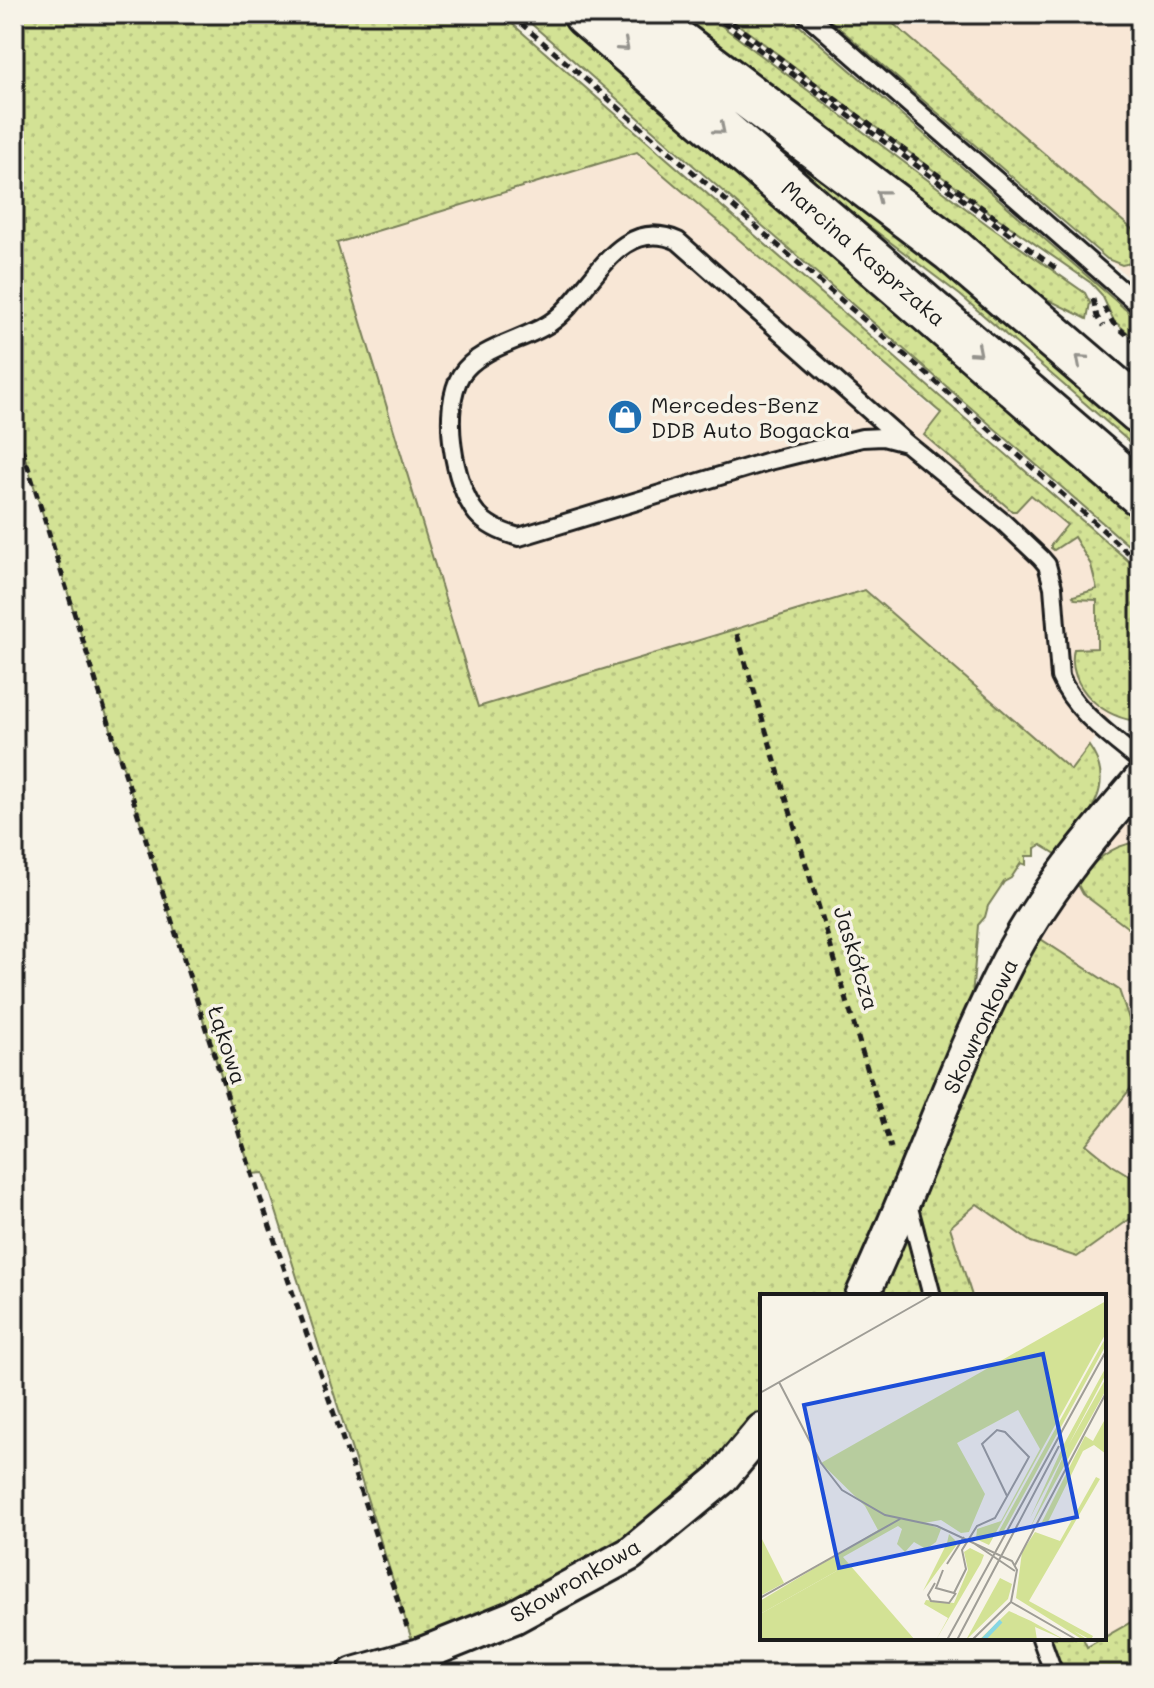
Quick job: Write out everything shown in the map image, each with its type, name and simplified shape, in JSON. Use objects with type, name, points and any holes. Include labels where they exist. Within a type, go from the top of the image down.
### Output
[{"type":"main road","name":"Marcina Kasprzaka","points":[[586,14],[1140,493]]},
{"type":"main road","points":[[640,14],[952,250],[1140,411]]},
{"type":"street","name":"Skowronkowa","points":[[863,1294],[906,1199],[968,1047],[1009,960],[1068,865],[1135,797]]},
{"type":"street","name":"Skowronkowa","points":[[354,1674],[417,1656],[514,1617],[630,1554],[721,1479],[760,1432]]},
{"type":"lane","points":[[806,14],[1140,306]]},
{"type":"lane","points":[[906,443],[883,437],[769,461],[519,537],[494,528],[475,513],[459,475],[449,420],[454,390],[469,365],[552,322],[612,254],[642,237],[659,235],[678,241],[906,443],[1004,523],[1047,565],[1053,587],[1060,677],[1066,690],[1077,705],[1140,761]]},
{"type":"lane","points":[[906,1199],[931,1294]]},
{"type":"lane","points":[[1042,1640],[1054,1674]]},
{"type":"path","points":[[510,14],[928,375],[1140,563]]},
{"type":"path","points":[[711,14],[989,222],[1064,270],[720,14]]},
{"type":"path","points":[[1128,14],[1140,24]]},
{"type":"path","points":[[1110,332],[1098,320],[1092,292],[1110,320],[1140,346]]},
{"type":"path","name":"Łąkowa","points":[[14,423],[252,1174],[417,1656]]},
{"type":"path","name":"Jaskółcza","points":[[737,634],[906,1199]]},
{"type":"shaded area","points":[[823,14],[1140,14],[1140,287],[1107,259]]},
{"type":"shaded area","name":"Mercedes-Benz DDB Auto Bogacka","points":[[637,152],[1140,589],[1140,677],[1071,770],[865,590],[478,707],[337,243]]},
{"type":"shaded area","points":[[1140,780],[1140,1617],[1106,1636],[1106,1294],[935,1294],[968,1047]]},
{"type":"green space","points":[[14,14],[501,14],[1140,571],[1140,721],[1114,715],[1102,708],[1082,688],[1076,676],[1074,649],[1097,648],[1097,600],[1075,599],[1073,596],[1097,589],[1091,565],[1074,537],[1054,550],[1051,548],[1067,525],[1031,495],[1016,511],[1012,511],[924,435],[941,413],[637,152],[337,243],[478,707],[865,590],[1071,770],[1089,746],[1098,762],[1101,777],[1099,791],[1086,817],[1056,854],[1041,845],[1035,848],[1035,856],[1026,856],[1026,865],[1021,863],[1011,878],[1004,882],[978,925],[968,1047],[982,1045],[1039,938],[1119,990],[1140,1051],[1140,1077],[1086,1144],[1140,1182],[1137,1214],[1077,1257],[1031,1242],[977,1204],[950,1227],[971,1294],[760,1294],[760,1432],[630,1554],[417,1656],[264,1173],[252,1174],[14,423]]},
{"type":"green space","points":[[520,14],[558,14],[1140,519],[1140,549],[1128,545]]},
{"type":"green space","points":[[673,14],[706,14],[988,225],[1085,293],[1090,303],[1087,319],[1033,292]]},
{"type":"green space","points":[[724,14],[786,14],[1140,322],[1140,343],[1114,321],[1102,295],[1091,283],[992,214]]},
{"type":"green space","points":[[823,14],[882,14],[1140,236],[1140,261],[1122,265],[1107,259]]},
{"type":"green space","points":[[693,77],[953,274],[1140,434],[1140,451],[960,295],[783,161]]},
{"type":"green space","points":[[1140,842],[1140,924],[1135,920],[1128,928],[1083,894],[1076,881],[1104,856],[1119,847]]},
{"type":"green space","points":[[1140,1617],[1140,1674],[1064,1674],[1060,1662],[1051,1667],[1043,1640],[1084,1640],[1087,1647],[1106,1640],[1106,1636]]},
{"type":"place","name":"Mercedes-Benz DDB Auto Bogacka","points":[[625,417]]}]
